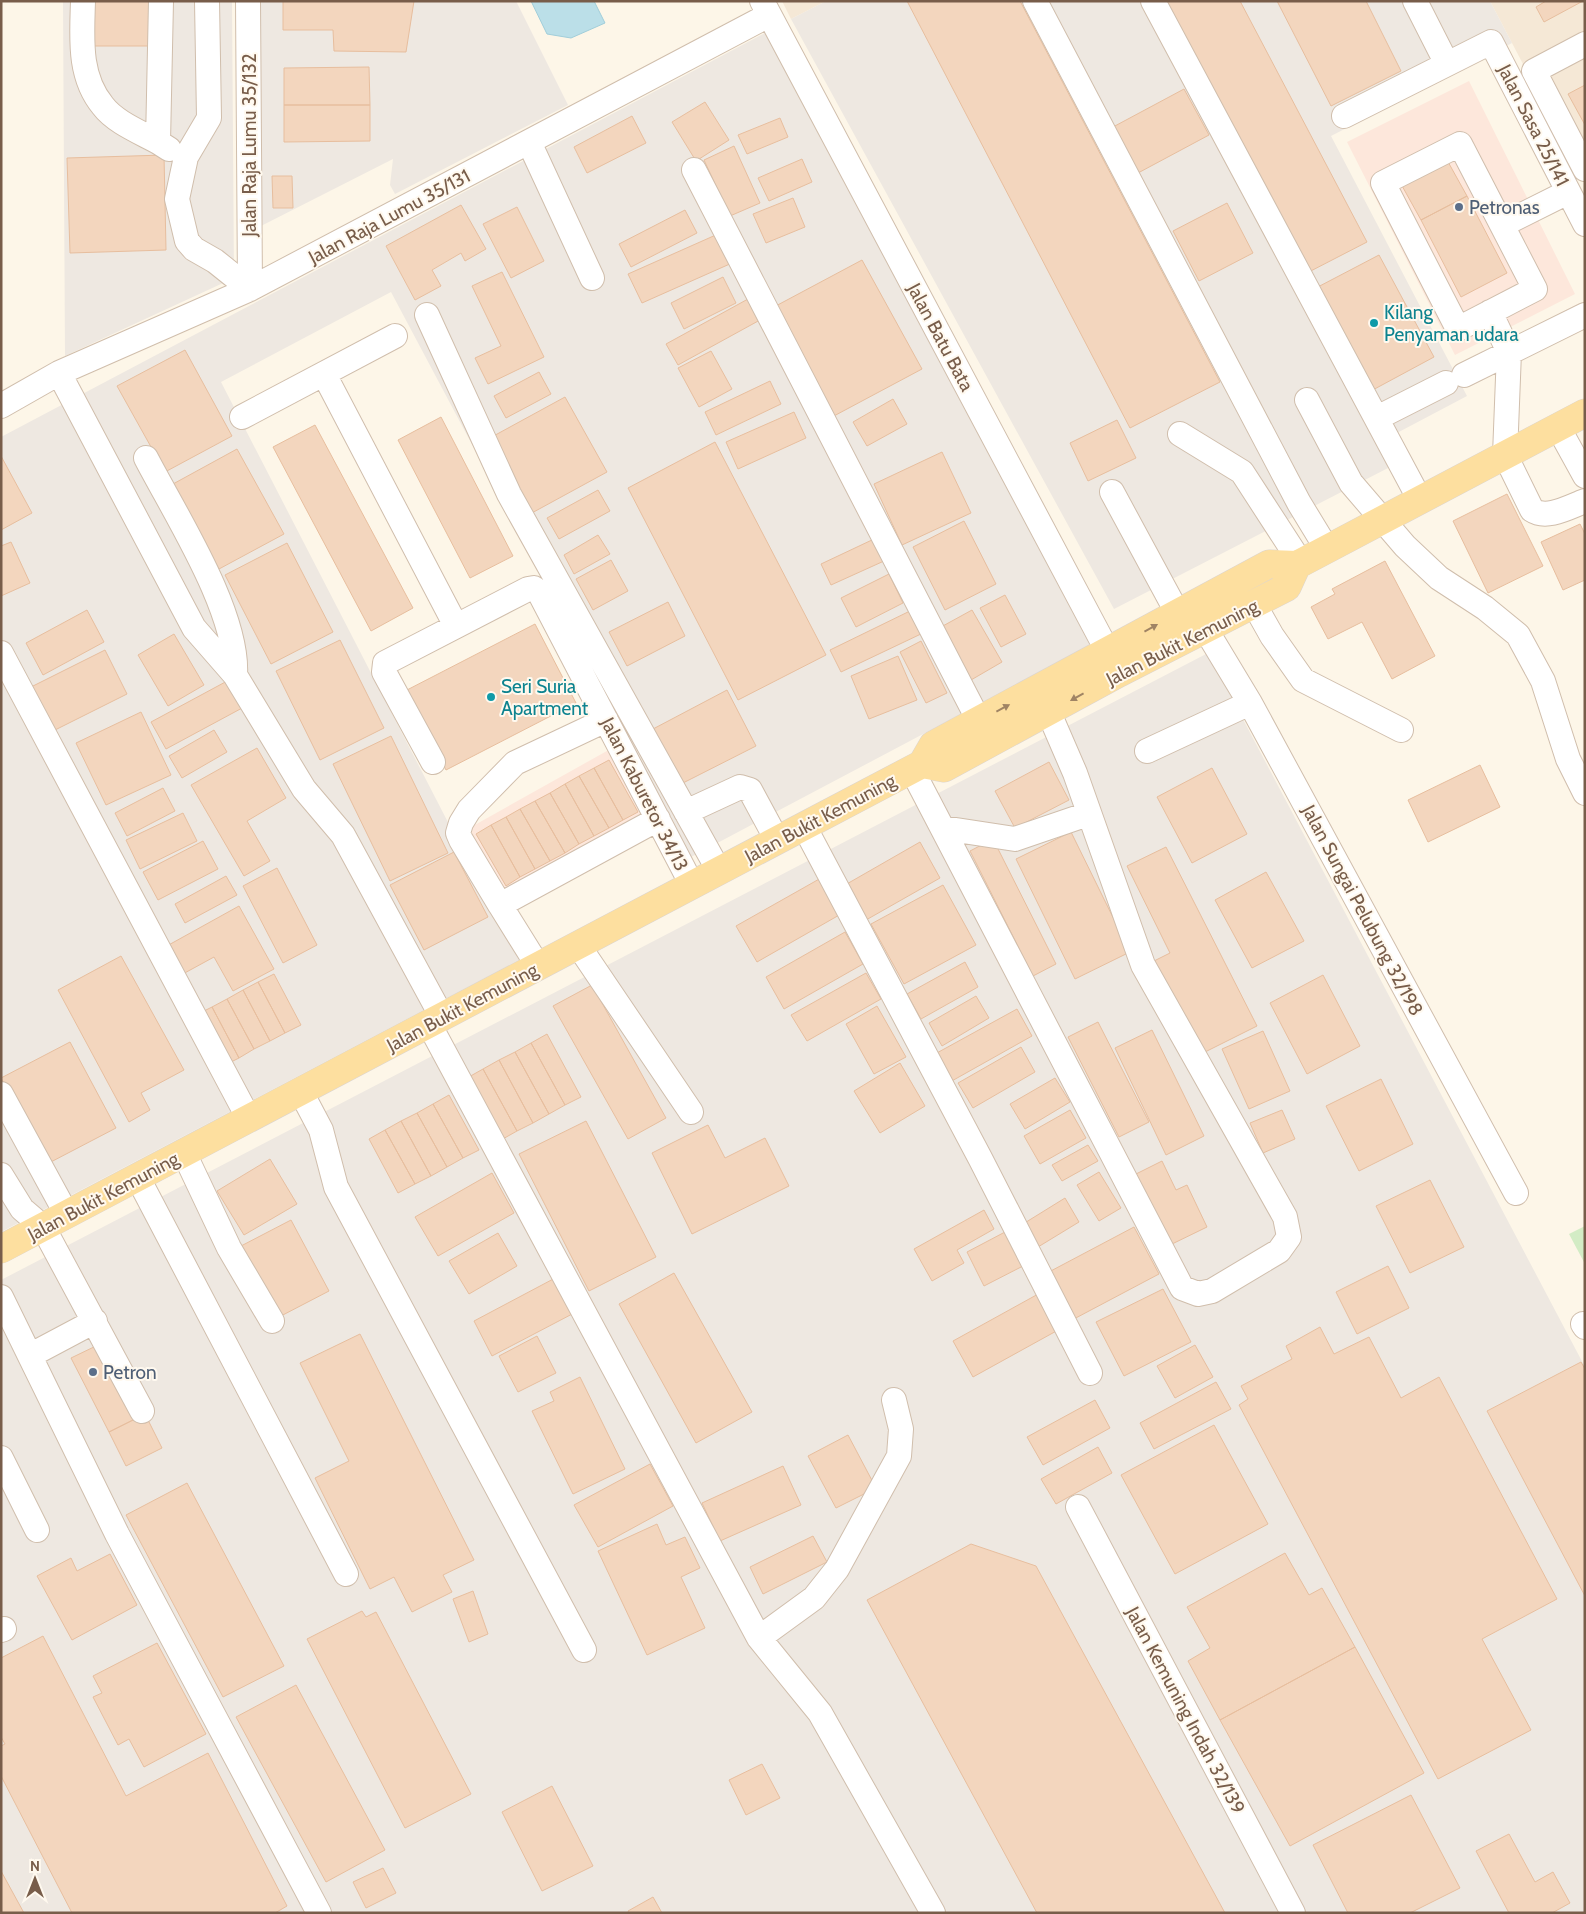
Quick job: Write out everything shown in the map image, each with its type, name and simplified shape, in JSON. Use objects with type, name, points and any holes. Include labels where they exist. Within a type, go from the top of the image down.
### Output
[{"type":"main road","name":"Jalan Bukit Kemuning","points":[[917,767],[944,768],[1049,713],[1178,614],[1269,564],[1299,564],[1585,413]]},
{"type":"main road","name":"Jalan Bukit Kemuning","points":[[1,1250],[917,767],[933,745],[979,721],[1114,662],[1206,630],[1287,587],[1299,564]]},
{"type":"street","points":[[83,1],[82,51],[86,78],[103,106],[126,124],[186,156]]},
{"type":"street","points":[[158,142],[161,1]]},
{"type":"street","points":[[207,1],[209,118],[186,156],[177,199],[187,241],[194,250],[215,261],[250,289]]},
{"type":"street","name":"Jalan Raja Lumu 35/132","points":[[248,1],[250,289]]},
{"type":"street","points":[[1035,1],[1295,494],[1327,549]]},
{"type":"street","points":[[1153,1],[1420,500]]},
{"type":"street","points":[[1344,116],[1447,64],[1415,1]]},
{"type":"street","name":"Jalan Raja Lumu 35/131","points":[[2,403],[59,373],[250,289],[529,142],[766,8]]},
{"type":"street","name":"Jalan Batu Bata","points":[[766,8],[1114,662]]},
{"type":"street","name":"Jalan Sasa 25/141","points":[[1447,64],[1492,42],[1585,224]]},
{"type":"street","points":[[1585,44],[1534,71],[1579,144],[1585,169]]},
{"type":"street","points":[[529,142],[592,278]]},
{"type":"street","points":[[1460,144],[1502,225],[1535,289],[1458,329],[1383,183],[1460,144]]},
{"type":"street","points":[[694,170],[979,721]]},
{"type":"street","points":[[1502,225],[1568,192]]},
{"type":"street","points":[[1490,312],[1509,352],[1504,455],[1532,510],[1538,514],[1546,515],[1585,501]]},
{"type":"street","points":[[427,315],[509,494],[719,871]]},
{"type":"street","points":[[1377,418],[1585,315]]},
{"type":"street","points":[[242,417],[395,336]]},
{"type":"street","points":[[59,373],[194,628],[235,675],[304,789],[344,835],[435,1021],[760,1638],[820,1713],[933,1913]]},
{"type":"street","points":[[324,374],[456,626]]},
{"type":"street","points":[[1307,400],[1351,483],[1404,546],[1439,578],[1485,608],[1518,635],[1543,682],[1568,759],[1585,793]]},
{"type":"street","points":[[1558,427],[1585,476]]},
{"type":"street","points":[[1180,434],[1242,472],[1299,564]]},
{"type":"street","points":[[146,458],[216,594],[234,643],[235,675]]},
{"type":"street","points":[[1112,492],[1178,614]]},
{"type":"street","name":"Jalan Kaburetor 34/13","points":[[433,762],[384,672],[385,663],[528,588],[534,588],[539,592],[692,885]]},
{"type":"street","points":[[1254,604],[1272,636],[1303,680],[1401,730]]},
{"type":"street","name":"Jalan Sungai Pelubung 32/198","points":[[1206,630],[1250,703],[1516,1193]]},
{"type":"street","points":[[1,653],[249,1119]]},
{"type":"street","points":[[1147,751],[1250,703]]},
{"type":"street","points":[[917,767],[943,828],[1182,1288],[1198,1294],[1212,1291],[1279,1251],[1289,1237],[1285,1217],[1144,965],[1074,773],[1049,713]]},
{"type":"street","points":[[538,966],[461,840],[458,833],[460,823],[469,810],[514,763],[606,720]]},
{"type":"street","points":[[686,812],[740,787],[746,787],[750,790],[777,840]]},
{"type":"street","points":[[943,828],[1015,839],[1088,814]]},
{"type":"street","points":[[500,905],[658,819]]},
{"type":"street","points":[[804,826],[980,1158],[1090,1373]]},
{"type":"street","points":[[578,945],[691,1112]]},
{"type":"street","points":[[301,1092],[321,1130],[336,1187],[584,1650]]},
{"type":"street","points":[[1,1094],[67,1215]]},
{"type":"street","points":[[184,1153],[229,1248],[272,1321]]},
{"type":"street","points":[[1,1174],[22,1209],[43,1227],[142,1411]]},
{"type":"street","points":[[138,1178],[346,1574]]},
{"type":"street","points":[[1,1297],[32,1355],[117,1534],[318,1913]]},
{"type":"street","points":[[32,1355],[95,1321]]},
{"type":"street","points":[[760,1638],[814,1598],[837,1569],[900,1456],[901,1429],[894,1400]]},
{"type":"street","points":[[1,1458],[37,1530]]},
{"type":"street","name":"Jalan Kemuning Indah 32/139","points":[[1078,1508],[1293,1913]]},
{"type":"shaded area","points":[[63,1],[232,1],[234,278],[65,356]]},
{"type":"shaded area","points":[[258,1],[516,1],[568,105],[395,194],[390,185],[393,159],[259,227]]},
{"type":"shaded area","points":[[782,1],[826,1],[791,19]]},
{"type":"shaded area","points":[[826,1],[1490,1],[1512,43],[1331,136],[1467,396],[1378,443],[1390,467],[1114,609],[791,19]]},
{"type":"shaded area","points":[[1490,1],[1585,1],[1585,183],[1512,43]]},
{"type":"shaded area","points":[[765,33],[1091,645],[691,857],[391,292],[221,382],[519,960],[1,1232],[1,437]]},
{"type":"shaded area","points":[[1469,81],[1575,294],[1455,355],[1347,142]]},
{"type":"shaded area","points":[[1208,653],[1585,1367],[1585,1913],[1,1913],[1,1280]]},
{"type":"shaded area","points":[[614,747],[650,818],[502,899],[464,831]]},
{"type":"green space","points":[[1585,1226],[1585,1264],[1569,1234]]},
{"type":"water","points":[[531,1],[594,1],[605,23],[571,38],[547,34]]},
{"type":"building","points":[[87,1],[158,1],[158,46],[87,46]]},
{"type":"building","points":[[283,1],[414,1],[406,52],[334,51],[333,30],[283,30]]},
{"type":"building","points":[[907,1],[1020,1],[1220,382],[1130,428]]},
{"type":"building","points":[[1159,1],[1240,1],[1367,242],[1303,275]]},
{"type":"building","points":[[1277,1],[1366,1],[1401,71],[1331,106]]},
{"type":"building","points":[[1546,1],[1583,1],[1544,22],[1536,7]]},
{"type":"building","points":[[369,67],[370,105],[284,105],[284,68]]},
{"type":"building","points":[[1585,85],[1585,125],[1568,94]]},
{"type":"building","points":[[1184,89],[1209,135],[1138,173],[1113,127]]},
{"type":"building","points":[[705,102],[729,140],[696,161],[672,122]]},
{"type":"building","points":[[284,105],[370,105],[370,141],[284,142]]},
{"type":"building","points":[[632,116],[646,143],[587,173],[574,147]]},
{"type":"building","points":[[780,118],[788,137],[747,154],[738,135]]},
{"type":"building","points":[[734,146],[760,203],[730,216],[704,160]]},
{"type":"building","points":[[164,155],[166,250],[70,253],[67,158]]},
{"type":"building","points":[[802,159],[812,182],[769,201],[758,178]]},
{"type":"building","points":[[1447,160],[1467,196],[1421,220],[1401,184]]},
{"type":"building","points":[[272,176],[292,176],[293,208],[273,208]]},
{"type":"building","points":[[1467,196],[1507,273],[1461,297],[1421,220]]},
{"type":"building","points":[[793,198],[805,227],[766,243],[753,214]]},
{"type":"building","points":[[1227,203],[1253,253],[1199,281],[1173,231]]},
{"type":"building","points":[[461,205],[486,249],[465,261],[461,253],[432,270],[441,286],[415,300],[386,246]]},
{"type":"building","points":[[517,207],[544,261],[511,278],[483,224]]},
{"type":"building","points":[[685,210],[697,233],[631,267],[619,244]]},
{"type":"building","points":[[718,234],[732,263],[642,303],[628,274]]},
{"type":"building","name":"Kilang Penyaman udara","points":[[1379,255],[1434,357],[1369,392],[1314,289]]},
{"type":"building","points":[[862,260],[922,369],[832,417],[772,308]]},
{"type":"building","points":[[502,272],[544,357],[488,384],[475,358],[501,346],[472,286]]},
{"type":"building","points":[[723,277],[736,303],[684,329],[671,303]]},
{"type":"building","points":[[748,299],[760,320],[678,365],[666,344]]},
{"type":"building","points":[[185,350],[232,436],[165,472],[117,386]]},
{"type":"building","points":[[711,351],[732,389],[699,407],[678,368]]},
{"type":"building","points":[[539,372],[551,394],[506,418],[494,396]]},
{"type":"building","points":[[770,381],[781,404],[716,435],[705,412]]},
{"type":"building","points":[[565,397],[607,472],[530,514],[488,439]]},
{"type":"building","points":[[893,399],[907,424],[867,446],[853,422]]},
{"type":"building","points":[[794,412],[806,438],[738,469],[726,442]]},
{"type":"building","points":[[441,417],[513,556],[470,578],[398,440]]},
{"type":"building","points":[[1117,420],[1136,458],[1088,481],[1070,443]]},
{"type":"building","points":[[315,425],[413,608],[371,631],[273,447]]},
{"type":"building","points":[[715,442],[826,655],[738,700],[628,488]]},
{"type":"building","points":[[237,449],[284,534],[219,569],[173,484]]},
{"type":"building","points":[[942,452],[971,513],[902,545],[874,484]]},
{"type":"building","points":[[1,456],[32,513],[1,530]]},
{"type":"building","points":[[598,490],[610,511],[559,539],[547,518]]},
{"type":"building","points":[[1507,494],[1543,566],[1488,593],[1453,521]]},
{"type":"building","points":[[964,521],[996,584],[945,610],[913,547]]},
{"type":"building","points":[[1580,524],[1585,534],[1585,580],[1563,590],[1541,542]]},
{"type":"building","points":[[598,535],[610,554],[574,574],[564,555]]},
{"type":"building","points":[[874,539],[884,561],[831,585],[821,564]]},
{"type":"building","points":[[11,542],[30,583],[1,596],[1,546]]},
{"type":"building","points":[[287,543],[333,632],[271,664],[225,575]]},
{"type":"building","points":[[611,560],[628,591],[593,610],[576,579]]},
{"type":"building","points":[[1385,561],[1435,656],[1392,679],[1362,622],[1328,639],[1311,607],[1335,594],[1332,589]]},
{"type":"building","points":[[889,574],[903,603],[856,627],[841,598]]},
{"type":"building","points":[[1005,595],[1026,634],[1001,647],[980,608]]},
{"type":"building","points":[[668,602],[685,636],[627,666],[609,632]]},
{"type":"building","points":[[87,610],[104,642],[43,675],[26,643]]},
{"type":"building","points":[[912,610],[923,633],[841,672],[830,650]]},
{"type":"building","points":[[972,610],[1002,662],[971,680],[941,627]]},
{"type":"building","name":"Seri Suria Apartment","points":[[535,624],[576,703],[446,770],[405,691]]},
{"type":"building","points":[[174,634],[204,685],[168,706],[138,655]]},
{"type":"building","points":[[340,640],[384,728],[320,760],[276,671]]},
{"type":"building","points":[[921,641],[947,693],[926,703],[900,652]]},
{"type":"building","points":[[105,650],[127,694],[53,731],[31,687]]},
{"type":"building","points":[[898,656],[917,700],[869,719],[851,676]]},
{"type":"building","points":[[229,680],[244,707],[166,749],[151,722]]},
{"type":"building","points":[[727,690],[756,746],[681,784],[653,729]]},
{"type":"building","points":[[141,712],[171,775],[106,805],[76,743]]},
{"type":"building","points":[[214,730],[227,752],[182,778],[169,756]]},
{"type":"building","points":[[391,736],[448,853],[390,881],[333,764]]},
{"type":"building","points":[[257,748],[286,798],[247,821],[270,861],[244,876],[191,785]]},
{"type":"building","points":[[609,760],[638,812],[623,820],[594,768]]},
{"type":"building","points":[[1049,762],[1069,800],[1015,828],[995,791]]},
{"type":"building","points":[[1480,765],[1500,807],[1428,842],[1408,800]]},
{"type":"building","points":[[594,768],[623,820],[609,828],[579,776]]},
{"type":"building","points":[[1212,768],[1247,834],[1192,863],[1157,797]]},
{"type":"building","points":[[579,776],[609,828],[594,836],[565,784]]},
{"type":"building","points":[[565,784],[594,836],[579,844],[550,793]]},
{"type":"building","points":[[163,788],[175,811],[127,836],[115,813]]},
{"type":"building","points":[[550,793],[579,844],[565,853],[535,801]]},
{"type":"building","points":[[535,801],[565,853],[550,861],[520,809]]},
{"type":"building","points":[[520,809],[550,861],[535,869],[506,817]]},
{"type":"building","points":[[183,813],[197,841],[140,869],[126,840]]},
{"type":"building","points":[[506,817],[535,869],[520,877],[491,825]]},
{"type":"building","points":[[491,825],[520,877],[506,886],[476,834]]},
{"type":"building","points":[[1071,832],[1130,952],[1075,979],[1016,859]]},
{"type":"building","points":[[993,839],[1056,964],[1033,976],[970,851]]},
{"type":"building","points":[[203,841],[218,869],[158,900],[143,872]]},
{"type":"building","points":[[920,842],[940,878],[866,920],[845,885]]},
{"type":"building","points":[[1166,847],[1257,1026],[1199,1055],[1152,962],[1170,953],[1127,866]]},
{"type":"building","points":[[454,852],[488,917],[424,950],[390,885]]},
{"type":"building","points":[[277,868],[317,945],[283,963],[243,886]]},
{"type":"building","points":[[1266,872],[1304,941],[1252,968],[1215,900]]},
{"type":"building","points":[[226,876],[237,895],[185,923],[175,904]]},
{"type":"building","points":[[821,878],[841,914],[757,962],[736,926]]},
{"type":"building","points":[[943,885],[976,945],[904,984],[871,924]]},
{"type":"building","points":[[239,906],[274,969],[233,991],[214,957],[181,975],[165,947]]},
{"type":"building","points":[[845,932],[863,964],[784,1009],[766,977]]},
{"type":"building","points":[[121,956],[184,1070],[141,1093],[150,1110],[129,1122],[58,990]]},
{"type":"building","points":[[965,962],[978,987],[921,1019],[907,994]]},
{"type":"building","points":[[866,973],[881,999],[807,1041],[791,1015]]},
{"type":"building","points":[[274,974],[301,1025],[285,1033],[258,982]]},
{"type":"building","points":[[1323,975],[1360,1046],[1307,1074],[1270,1003]]},
{"type":"building","points":[[258,982],[285,1033],[270,1041],[243,990]]},
{"type":"building","points":[[592,985],[666,1118],[628,1139],[553,1006]]},
{"type":"building","points":[[243,990],[270,1041],[254,1049],[227,999]]},
{"type":"building","points":[[976,996],[989,1018],[942,1046],[929,1023]]},
{"type":"building","points":[[227,999],[254,1049],[239,1058],[212,1007]]},
{"type":"building","points":[[877,1006],[906,1057],[874,1074],[846,1024]]},
{"type":"building","points":[[212,1007],[239,1058],[223,1066],[196,1015]]},
{"type":"building","points":[[1017,1009],[1032,1036],[950,1082],[935,1054]]},
{"type":"building","points":[[1098,1022],[1149,1122],[1119,1137],[1068,1037]]},
{"type":"building","points":[[1152,1030],[1204,1136],[1166,1155],[1115,1048]]},
{"type":"building","points":[[1263,1031],[1290,1091],[1249,1109],[1222,1049]]},
{"type":"building","points":[[547,1034],[581,1097],[565,1105],[531,1043]]},
{"type":"building","points":[[70,1042],[116,1128],[47,1164],[1,1078]]},
{"type":"building","points":[[531,1043],[565,1105],[549,1114],[515,1052]]},
{"type":"building","points":[[1021,1047],[1035,1072],[973,1108],[958,1083]]},
{"type":"building","points":[[515,1052],[549,1114],[533,1123],[499,1060]]},
{"type":"building","points":[[499,1060],[533,1123],[517,1131],[483,1069]]},
{"type":"building","points":[[900,1063],[925,1106],[880,1133],[854,1091]]},
{"type":"building","points":[[483,1069],[517,1131],[501,1140],[467,1078]]},
{"type":"building","points":[[1055,1078],[1070,1102],[1025,1129],[1010,1104]]},
{"type":"building","points":[[1381,1079],[1413,1144],[1359,1171],[1326,1106]]},
{"type":"building","points":[[449,1095],[479,1150],[463,1158],[433,1104]]},
{"type":"building","points":[[433,1104],[463,1158],[447,1167],[417,1113]]},
{"type":"building","points":[[1070,1110],[1086,1138],[1040,1164],[1024,1136]]},
{"type":"building","points":[[1282,1110],[1295,1139],[1263,1153],[1250,1123]]},
{"type":"building","points":[[417,1113],[447,1167],[431,1176],[401,1121]]},
{"type":"building","points":[[401,1121],[431,1176],[415,1184],[385,1130]]},
{"type":"building","points":[[586,1121],[656,1257],[589,1291],[519,1154]]},
{"type":"building","points":[[708,1125],[725,1158],[765,1138],[789,1186],[692,1234],[652,1153]]},
{"type":"building","points":[[385,1130],[415,1184],[398,1193],[369,1139]]},
{"type":"building","points":[[1088,1145],[1098,1161],[1062,1181],[1052,1165]]},
{"type":"building","points":[[270,1159],[297,1204],[244,1235],[217,1191]]},
{"type":"building","points":[[1162,1161],[1176,1190],[1187,1185],[1207,1227],[1170,1245],[1136,1174]]},
{"type":"building","points":[[1099,1172],[1121,1208],[1099,1221],[1077,1185]]},
{"type":"building","points":[[492,1173],[514,1213],[438,1256],[415,1217]]},
{"type":"building","points":[[1430,1180],[1464,1247],[1410,1273],[1376,1206]]},
{"type":"building","points":[[1065,1198],[1079,1222],[1038,1247],[1023,1224]]},
{"type":"building","points":[[984,1210],[994,1229],[957,1250],[964,1263],[932,1281],[914,1249]]},
{"type":"building","points":[[291,1220],[329,1291],[279,1317],[241,1246]]},
{"type":"building","points":[[1134,1227],[1159,1274],[1072,1320],[1047,1273]]},
{"type":"building","points":[[1005,1232],[1023,1266],[984,1286],[967,1252]]},
{"type":"building","points":[[498,1233],[517,1266],[469,1294],[449,1261]]},
{"type":"building","points":[[1388,1266],[1409,1308],[1357,1334],[1336,1292]]},
{"type":"building","points":[[674,1273],[752,1412],[696,1443],[619,1304]]},
{"type":"building","points":[[557,1277],[576,1312],[492,1356],[474,1321]]},
{"type":"building","points":[[1163,1289],[1191,1342],[1124,1376],[1096,1322]]},
{"type":"building","points":[[1040,1293],[1060,1329],[973,1377],[953,1341]]},
{"type":"building","points":[[1320,1327],[1334,1354],[1369,1337],[1401,1398],[1439,1377],[1557,1599],[1482,1639],[1531,1730],[1438,1779],[1239,1405],[1248,1399],[1241,1386],[1292,1359],[1286,1346]]},
{"type":"building","points":[[360,1334],[474,1560],[443,1575],[452,1592],[412,1612],[394,1577],[370,1589],[315,1478],[349,1461],[300,1363]]},
{"type":"building","points":[[537,1336],[556,1373],[518,1392],[499,1356]]},
{"type":"building","points":[[98,1345],[135,1419],[109,1432],[71,1358]]},
{"type":"building","points":[[1195,1345],[1213,1377],[1175,1398],[1157,1366]]},
{"type":"building","points":[[1581,1362],[1585,1369],[1585,1596],[1487,1411]]},
{"type":"building","points":[[580,1377],[625,1469],[573,1494],[532,1411],[554,1401],[550,1392]]},
{"type":"building","points":[[1216,1382],[1231,1409],[1154,1449],[1140,1423]]},
{"type":"building","points":[[1095,1400],[1110,1428],[1043,1465],[1027,1437]]},
{"type":"building","points":[[145,1414],[162,1448],[126,1466],[109,1432]]},
{"type":"building","points":[[1214,1425],[1268,1524],[1175,1574],[1121,1475]]},
{"type":"building","points":[[848,1435],[876,1488],[836,1508],[808,1456]]},
{"type":"building","points":[[1098,1447],[1112,1473],[1056,1504],[1041,1479]]},
{"type":"building","points":[[650,1464],[673,1506],[598,1547],[574,1505]]},
{"type":"building","points":[[783,1466],[801,1505],[720,1541],[702,1503]]},
{"type":"building","points":[[187,1483],[284,1666],[223,1697],[126,1515]]},
{"type":"building","points":[[657,1524],[666,1545],[685,1537],[700,1568],[681,1577],[705,1628],[647,1655],[598,1551]]},
{"type":"building","points":[[813,1536],[827,1562],[763,1594],[750,1567]]},
{"type":"building","points":[[971,1544],[1036,1566],[1225,1913],[1037,1913],[867,1600]]},
{"type":"building","points":[[1285,1553],[1309,1595],[1322,1588],[1355,1647],[1220,1720],[1188,1661],[1210,1648],[1187,1607]]},
{"type":"building","points":[[110,1554],[137,1605],[72,1640],[37,1576],[71,1558],[77,1571]]},
{"type":"building","points":[[473,1591],[488,1634],[469,1642],[453,1599]]},
{"type":"building","points":[[362,1611],[366,1617],[376,1612],[471,1794],[405,1828],[307,1639]]},
{"type":"building","points":[[43,1636],[126,1796],[208,1753],[287,1906],[275,1913],[72,1913],[1,1776],[1,1746],[5,1744],[1,1737],[1,1658]]},
{"type":"building","points":[[157,1643],[206,1734],[144,1767],[129,1739],[118,1745],[93,1697],[102,1693],[93,1676]]},
{"type":"building","points":[[1355,1647],[1424,1773],[1290,1846],[1220,1720]]},
{"type":"building","points":[[296,1685],[385,1850],[326,1882],[236,1717]]},
{"type":"building","points":[[762,1764],[780,1798],[746,1815],[729,1780]]},
{"type":"building","points":[[552,1786],[593,1866],[542,1891],[502,1812]]},
{"type":"building","points":[[1411,1795],[1460,1888],[1410,1913],[1348,1913],[1313,1845]]},
{"type":"building","points":[[1509,1834],[1535,1882],[1553,1872],[1570,1903],[1552,1913],[1509,1913],[1476,1851]]},
{"type":"building","points":[[383,1868],[396,1893],[366,1908],[353,1882]]},
{"type":"building","points":[[1,1871],[24,1913],[1,1913]]},
{"type":"building","points":[[653,1897],[662,1913],[629,1913],[628,1911]]},
{"type":"place","name":"Petronas","points":[[1459,207]]},
{"type":"place","name":"Kilang Penyaman udara","points":[[1374,323]]},
{"type":"place","name":"Seri Suria Apartment","points":[[491,697]]},
{"type":"place","name":"Petron","points":[[93,1372]]}]
